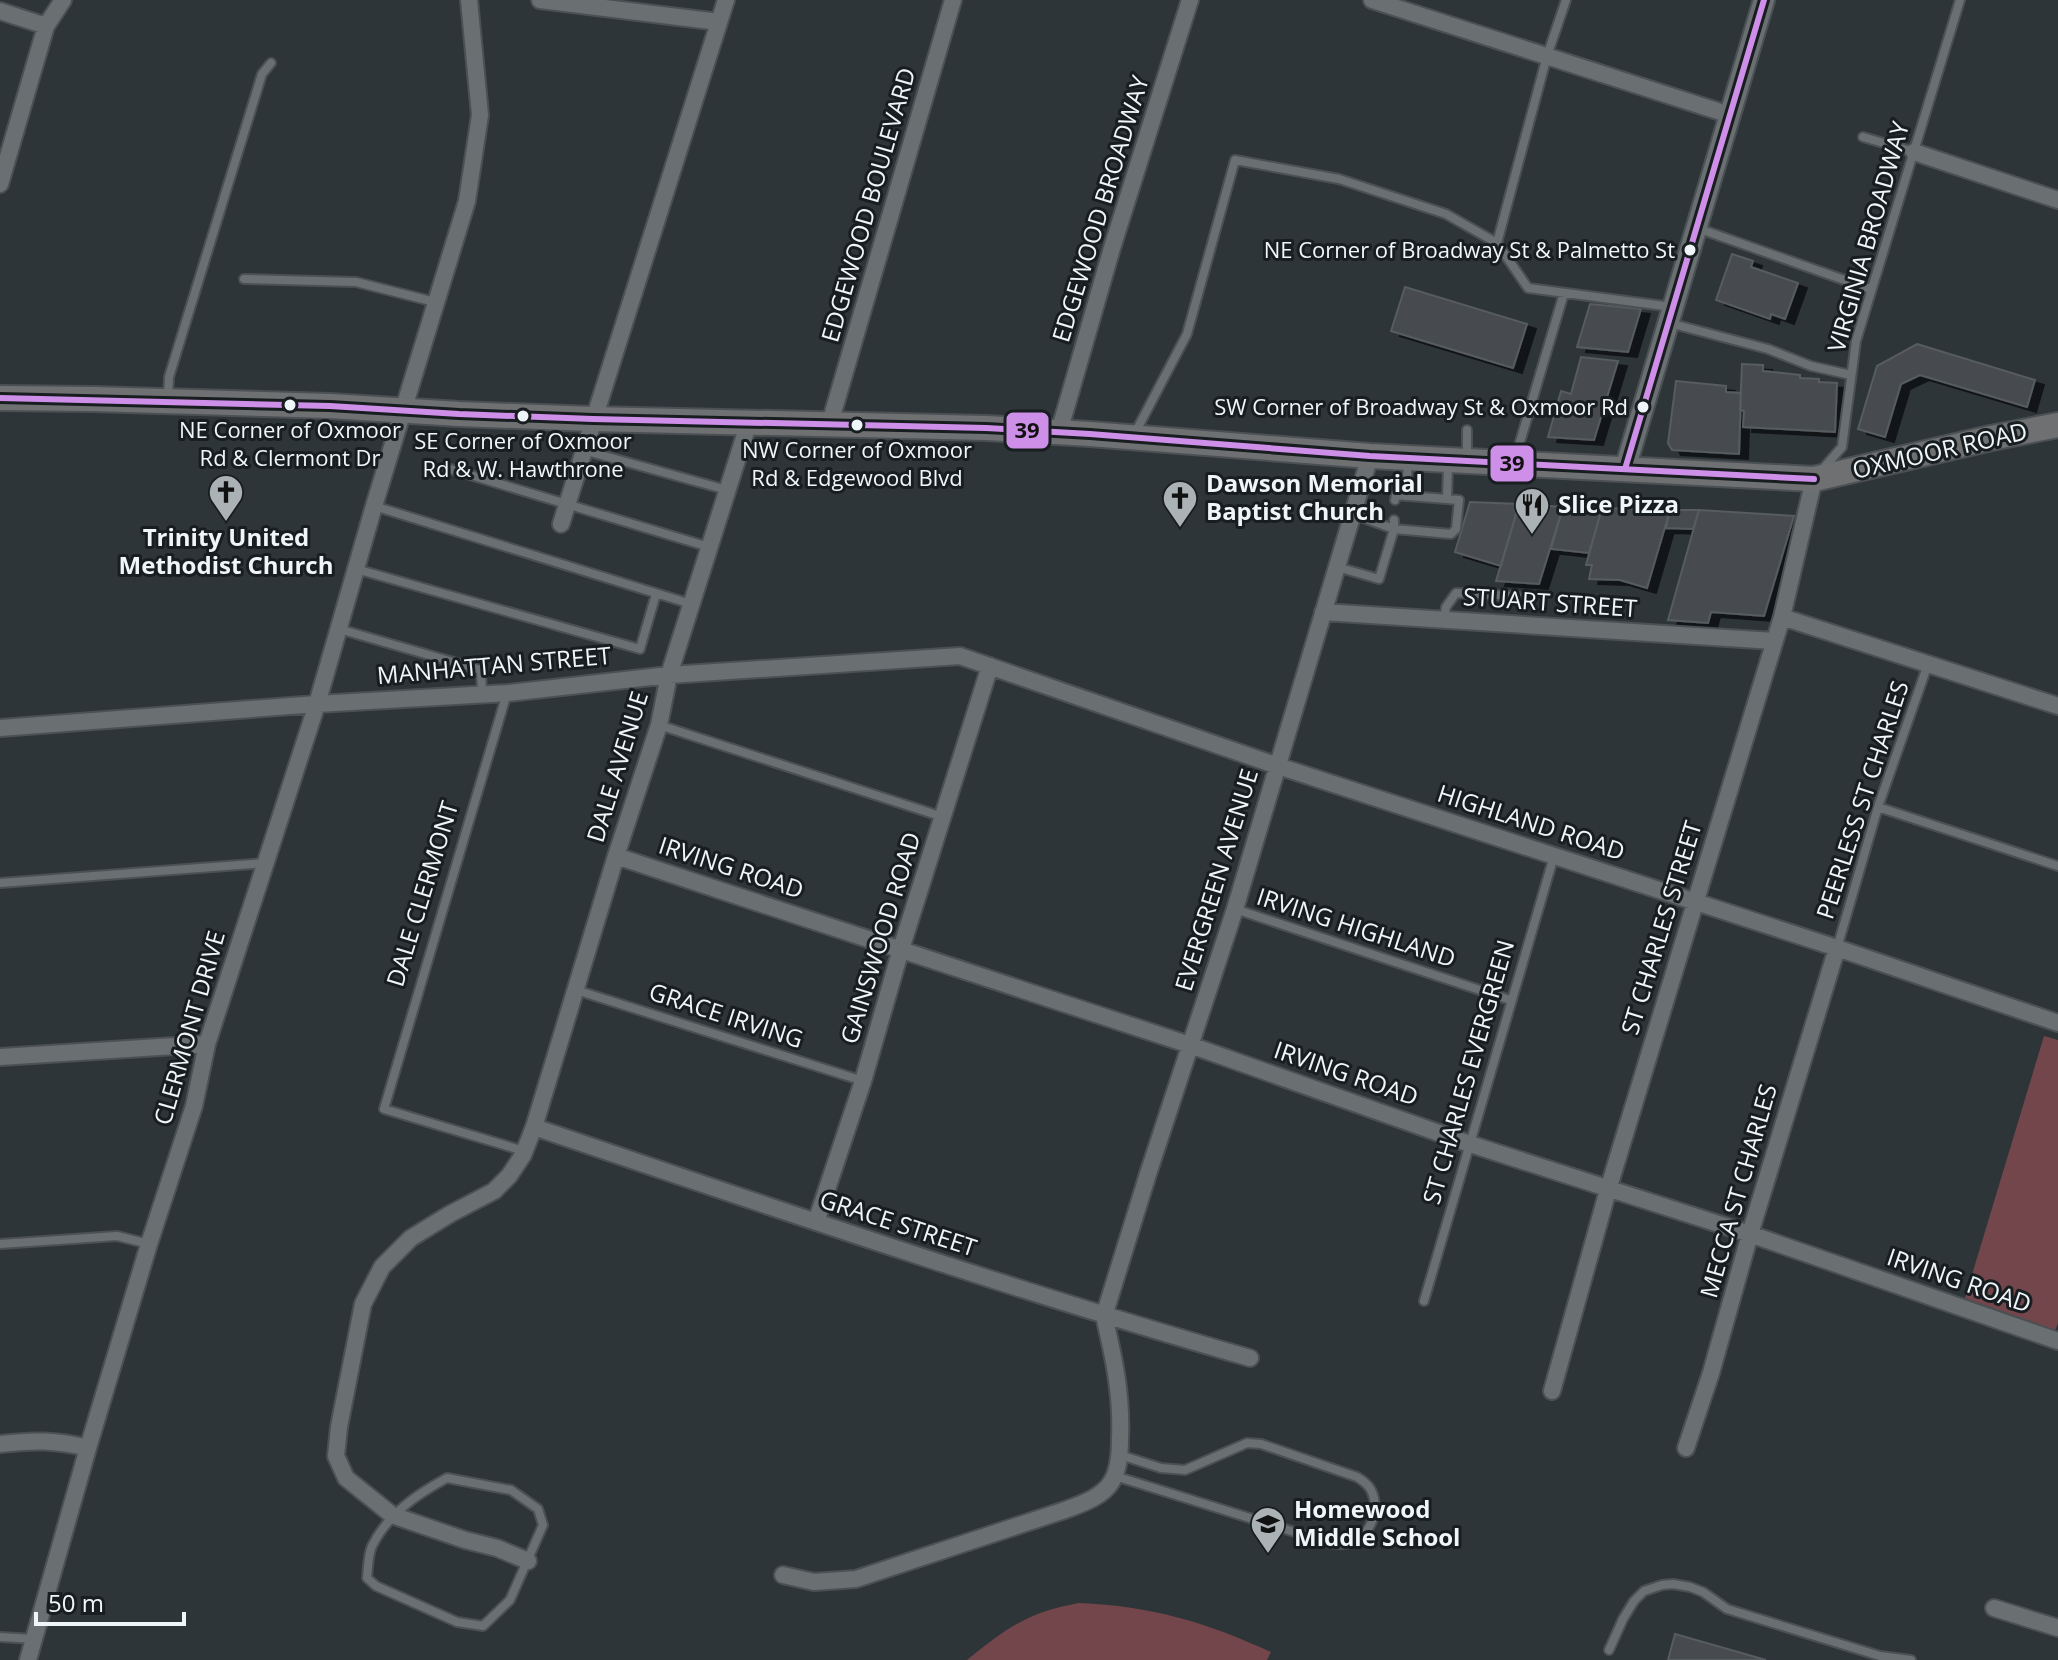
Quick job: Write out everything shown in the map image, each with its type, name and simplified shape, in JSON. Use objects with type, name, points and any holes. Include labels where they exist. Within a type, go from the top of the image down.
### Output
[{"type":"main road","name":"OXMOOR ROAD","points":[[0,398],[330,406],[593,419],[830,423],[1059,432],[1370,456],[1814,479],[2058,425]]},
{"type":"street","points":[[0,184],[46,26],[63,0]]},
{"type":"street","name":"CLERMONT DRIVE","points":[[28,1660],[149,1244],[194,1106],[207,1044],[317,704],[467,201],[480,115],[469,0]]},
{"type":"street","points":[[540,0],[719,22]]},
{"type":"street","points":[[561,524],[726,0]]},
{"type":"street","name":"EDGEWOOD BOULEVARD","points":[[830,423],[953,0]]},
{"type":"street","name":"EDGEWOOD BROADWAY","points":[[1059,432],[1112,248],[1190,0]]},
{"type":"street","points":[[1625,469],[1764,0]]},
{"type":"street","points":[[1376,1],[1730,115]]},
{"type":"street","points":[[0,11],[46,26]]},
{"type":"street","points":[[1914,152],[2058,200]]},
{"type":"street","name":"DALE AVENUE","points":[[528,1561],[392,1515],[346,1478],[336,1456],[339,1427],[363,1304],[382,1267],[411,1238],[494,1191],[509,1176],[534,1127],[659,725],[669,675],[749,422]]},
{"type":"street","name":"EVERGREEN AVENUE","points":[[1104,1316],[1235,909],[1370,456]]},
{"type":"street","name":"ST CHARLES STREET","points":[[1552,1391],[1608,1190],[1782,617],[1814,479]]},
{"type":"street","name":"STUART STREET","points":[[1323,612],[1774,641]]},
{"type":"street","points":[[1782,617],[2058,706]]},
{"type":"street","name":"MANHATTAN STREET","points":[[0,728],[508,693],[669,675],[960,656],[990,666]]},
{"type":"street","name":"HIGHLAND ROAD","points":[[990,666],[1278,766],[2058,1023]]},
{"type":"street","name":"GAINSWOOD ROAD","points":[[816,1222],[863,1081],[990,666]]},
{"type":"street","name":"IRVING ROAD","points":[[616,856],[1190,1045],[1470,1144],[1750,1234],[2058,1341]]},
{"type":"street","name":"MECCA ST CHARLES","points":[[1686,1448],[1837,948]]},
{"type":"street","points":[[0,1057],[207,1044]]},
{"type":"street","name":"GRACE STREET","points":[[534,1127],[1104,1316],[1250,1358]]},
{"type":"street","points":[[783,1575],[814,1582],[856,1579],[1065,1510],[1092,1499],[1112,1483],[1120,1455],[1121,1415],[1117,1374],[1104,1316]]},
{"type":"street","points":[[0,1444],[33,1440],[88,1448]]},
{"type":"street","points":[[1994,1608],[2058,1628]]},
{"type":"lane","points":[[1497,243],[1547,56],[1566,0]]},
{"type":"lane","name":"VIRGINIA BROADWAY","points":[[1814,479],[1842,447],[1856,341],[1960,0]]},
{"type":"lane","points":[[168,402],[169,377],[262,74],[271,63]]},
{"type":"lane","points":[[1863,137],[1914,152]]},
{"type":"lane","points":[[1133,437],[1187,334],[1235,160],[1339,179],[1446,214],[1497,243],[1528,288],[1671,315],[1811,366],[1851,375]]},
{"type":"lane","points":[[1696,228],[1870,289]]},
{"type":"lane","points":[[244,279],[356,282],[436,303]]},
{"type":"lane","points":[[1513,464],[1564,293]]},
{"type":"lane","points":[[1447,499],[1467,430]]},
{"type":"lane","points":[[583,450],[728,491]]},
{"type":"lane","points":[[1406,496],[1408,458]]},
{"type":"lane","points":[[447,468],[710,547]]},
{"type":"lane","points":[[1353,514],[1394,525],[1433,528],[1451,534],[1456,529],[1459,500],[1396,495],[1395,500]]},
{"type":"lane","points":[[374,506],[692,604]]},
{"type":"lane","points":[[1337,566],[1379,579],[1394,525]]},
{"type":"lane","points":[[356,568],[640,649],[656,594]]},
{"type":"lane","points":[[1444,620],[1446,607],[1456,593],[1517,596]]},
{"type":"lane","points":[[338,628],[481,670],[482,694]]},
{"type":"lane","name":"PEERLESS ST CHARLES","points":[[1837,948],[1878,807],[1928,664]]},
{"type":"lane","name":"DALE CLERMONT","points":[[508,693],[384,1109],[524,1151]]},
{"type":"lane","points":[[659,725],[944,817]]},
{"type":"lane","points":[[1878,807],[2058,866]]},
{"type":"lane","name":"ST CHARLES EVERGREEN","points":[[1424,1301],[1554,855]]},
{"type":"lane","points":[[0,883],[265,863]]},
{"type":"lane","name":"IRVING HIGHLAND","points":[[1235,909],[1510,1000]]},
{"type":"lane","name":"GRACE IRVING","points":[[576,990],[863,1081]]},
{"type":"lane","points":[[0,1244],[117,1236],[149,1244]]},
{"type":"lane","points":[[1114,1475],[1330,1543],[1343,1544],[1363,1537],[1375,1512],[1372,1491],[1357,1477],[1261,1444],[1247,1443],[1185,1470],[1161,1468],[1120,1455]]},
{"type":"lane","points":[[447,1478],[511,1490],[538,1509],[543,1525],[510,1600],[483,1626],[457,1622],[376,1586],[367,1578],[371,1548],[392,1515],[427,1488],[447,1478]]},
{"type":"lane","points":[[1609,1650],[1634,1601],[1644,1591],[1673,1584],[1703,1592],[1727,1609],[1880,1656],[1911,1660]]},
{"type":"lane","points":[[0,1637],[34,1639]]},
{"type":"shaded area","points":[[2044,1036],[2058,1040],[2058,1323],[2055,1331],[1964,1301]]},
{"type":"shaded area","points":[[1079,1603],[1178,1617],[1271,1652],[1267,1660],[967,1660],[1019,1623],[1046,1611]]},
{"type":"building","points":[[1732,254],[1753,261],[1751,267],[1798,283],[1785,319],[1771,314],[1770,319],[1716,300]]},
{"type":"building","points":[[1405,287],[1527,324],[1513,368],[1391,331]]},
{"type":"building","points":[[1590,304],[1641,309],[1628,352],[1577,347]]},
{"type":"building","points":[[1917,344],[2035,380],[2027,407],[1920,375],[1901,384],[1885,437],[1858,429],[1877,366]]},
{"type":"building","points":[[1581,357],[1618,361],[1594,440],[1548,437],[1561,391],[1571,394]]},
{"type":"building","points":[[1742,364],[1763,365],[1763,371],[1837,383],[1835,432],[1743,427],[1744,411],[1740,410]]},
{"type":"building","points":[[1676,381],[1726,386],[1726,392],[1741,393],[1739,454],[1672,450],[1668,443]]},
{"type":"building","points":[[1470,502],[1519,504],[1501,566],[1455,552]]},
{"type":"building","name":"Slice Pizza","points":[[1519,504],[1563,507],[1539,584],[1496,581]]},
{"type":"building","points":[[1563,507],[1602,508],[1589,553],[1551,549]]},
{"type":"building","points":[[1602,508],[1670,510],[1647,588],[1620,580],[1589,579],[1592,565],[1586,565]]},
{"type":"building","points":[[1670,510],[1699,510],[1693,529],[1666,528]]},
{"type":"building","points":[[1699,510],[1794,516],[1764,616],[1711,612],[1708,623],[1668,620]]},
{"type":"building","points":[[1675,1634],[1766,1660],[1668,1660]]},
{"type":"transit line","name":"39","points":[[1625,469],[1764,0]]},
{"type":"transit line","name":"39","points":[[0,398],[330,406],[593,419],[986,428],[1370,456],[1814,479]]},
{"type":"place","name":"NE Corner of Broadway St & Palmetto St","points":[[1690,250]]},
{"type":"place","name":"NE Corner of Oxmoor Rd & Clermont Dr","points":[[290,405]]},
{"type":"place","name":"SW Corner of Broadway St & Oxmoor Rd","points":[[1643,407]]},
{"type":"place","name":"SE Corner of Oxmoor Rd & W. Hawthrone","points":[[523,416]]},
{"type":"place","name":"NW Corner of Oxmoor Rd & Edgewood Blvd","points":[[857,425]]},
{"type":"place","name":"Trinity United Methodist Church","points":[[226,523]]},
{"type":"place","name":"Dawson Memorial Baptist Church","points":[[1180,529]]},
{"type":"place","name":"Slice Pizza","points":[[1532,536]]},
{"type":"place","name":"Homewood Middle School","points":[[1268,1555]]}]
